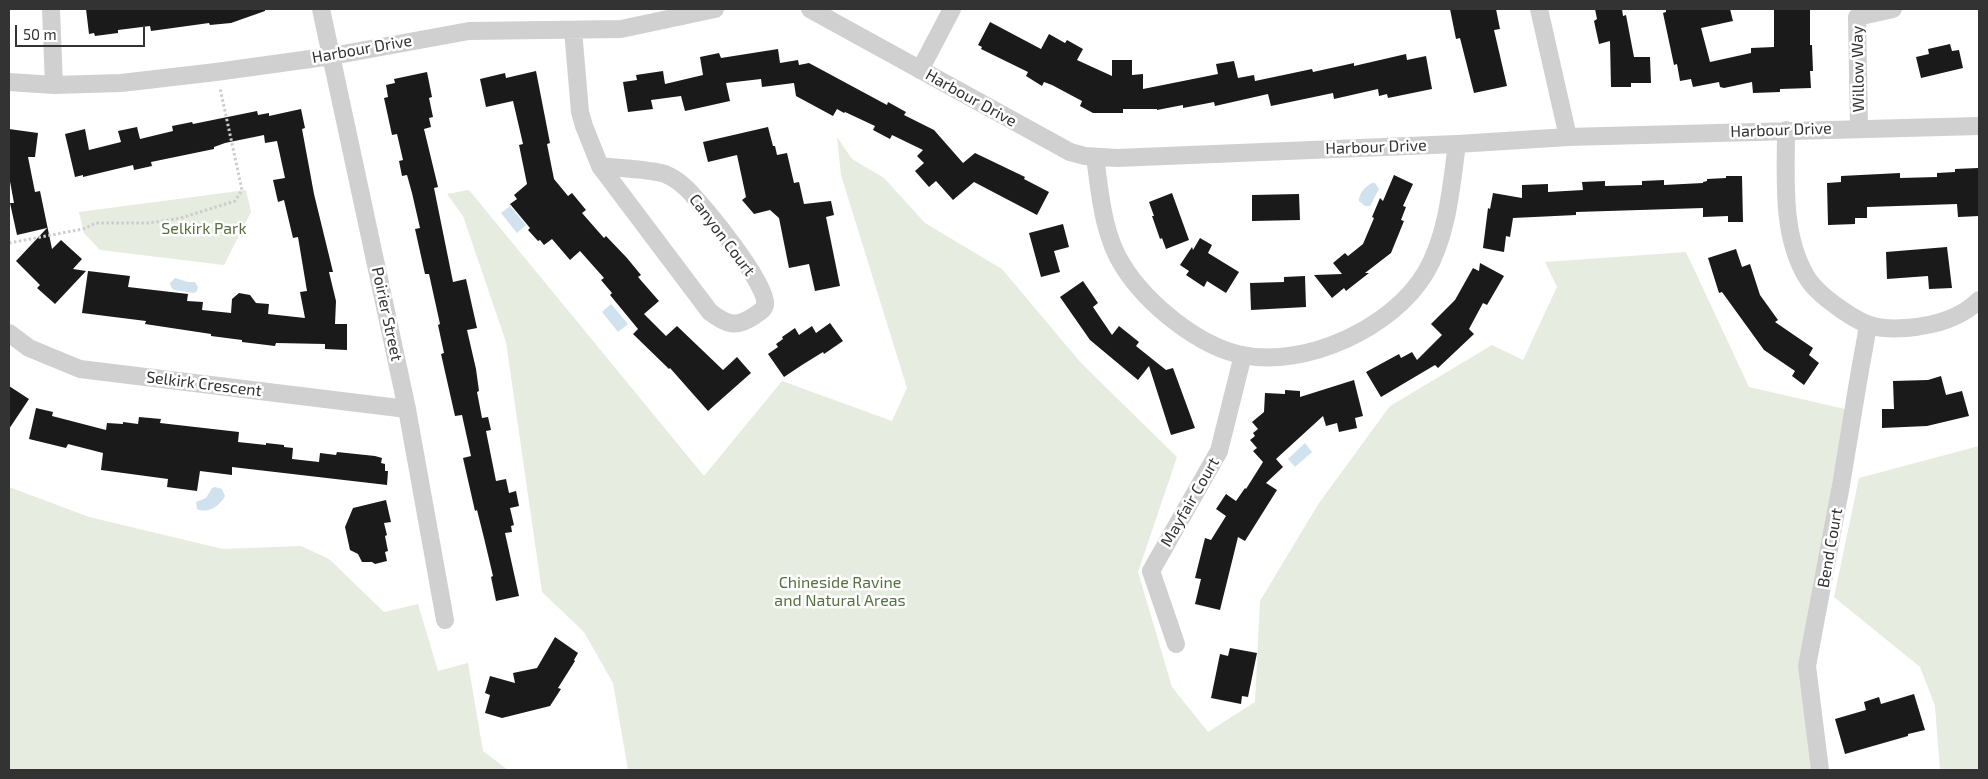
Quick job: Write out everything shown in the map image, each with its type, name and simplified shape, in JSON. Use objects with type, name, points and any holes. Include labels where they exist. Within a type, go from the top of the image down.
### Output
[{"type":"street","points":[[51,9],[54,85]]},
{"type":"street","name":"Poirier Street","points":[[322,9],[407,409],[445,620]]},
{"type":"street","name":"Harbour Drive","points":[[9,82],[54,85],[121,82],[216,72],[332,56],[469,31],[636,27],[715,9]]},
{"type":"street","name":"Harbour Drive","points":[[810,9],[1070,152],[1095,157],[1117,158],[1457,144],[1568,137],[1979,126]]},
{"type":"street","points":[[920,70],[952,9]]},
{"type":"street","points":[[1539,9],[1568,137]]},
{"type":"street","name":"Willow Way","points":[[1859,128],[1857,16],[1893,9]]},
{"type":"street","name":"Canyon Court","points":[[573,30],[580,112],[600,166],[710,312],[731,324],[740,324],[761,311],[765,305],[764,296],[756,278],[719,226],[686,188],[664,174],[600,166]]},
{"type":"street","points":[[1786,130],[1786,179],[1792,242],[1806,277],[1816,289],[1839,308],[1868,326],[1900,328],[1930,325],[1958,315],[1979,300]]},
{"type":"street","points":[[1095,157],[1103,209],[1114,252],[1130,277],[1155,305],[1183,327],[1224,350],[1243,355],[1280,357],[1313,351],[1358,334],[1395,308],[1426,273],[1439,243],[1457,144]]},
{"type":"street","name":"Bend Court","points":[[1820,770],[1807,666],[1838,504],[1868,326]]},
{"type":"street","name":"Selkirk Crescent","points":[[9,333],[29,348],[80,369],[407,409]]},
{"type":"street","name":"Mayfair Court","points":[[1176,644],[1151,571],[1219,451],[1243,355]]},
{"type":"path","points":[[9,243],[83,230],[96,223],[149,223],[181,218],[235,201],[242,190],[216,72]]},
{"type":"green space","name":"Chineside Ravine and Natural Areas","points":[[837,137],[852,159],[884,178],[925,223],[1002,269],[1081,363],[1177,457],[1138,572],[1172,687],[1208,732],[1255,702],[1260,601],[1319,503],[1390,406],[1492,345],[1523,360],[1557,287],[1545,262],[1686,252],[1749,387],[1845,409],[1802,658],[1811,770],[628,770],[613,683],[584,632],[542,592],[506,342],[463,216],[447,194],[469,190],[704,476],[782,381],[892,421],[907,388],[841,175]]},
{"type":"green space","name":"Selkirk Park","points":[[246,190],[251,212],[224,265],[100,250],[84,233],[79,212]]},
{"type":"green space","points":[[1979,446],[1979,770],[1940,770],[1935,706],[1920,667],[1834,597],[1859,478]]},
{"type":"green space","points":[[9,487],[89,517],[223,549],[301,546],[329,559],[384,612],[418,604],[438,671],[468,663],[483,751],[508,770],[9,770]]},
{"type":"water","points":[[1372,183],[1375,183],[1379,189],[1370,206],[1365,206],[1359,201],[1360,195]]},
{"type":"water","points":[[510,206],[526,225],[517,233],[501,213]]},
{"type":"water","points":[[175,278],[195,282],[198,287],[197,291],[194,293],[174,290],[170,283]]},
{"type":"water","points":[[611,304],[628,324],[618,332],[602,312]]},
{"type":"water","points":[[1305,443],[1312,452],[1295,467],[1288,459]]},
{"type":"water","points":[[212,488],[222,489],[225,496],[223,500],[209,510],[197,509],[196,502],[206,498]]},
{"type":"building","points":[[86,9],[265,9],[265,11],[231,23],[210,25],[209,23],[151,31],[150,26],[118,30],[118,33],[95,36],[94,33],[89,34]]},
{"type":"building","points":[[1450,9],[1496,9],[1500,29],[1494,30],[1507,86],[1474,93],[1460,38],[1456,39]]},
{"type":"building","points":[[1595,9],[1622,9],[1623,16],[1626,15],[1634,57],[1650,57],[1651,83],[1631,83],[1631,87],[1611,87],[1610,41],[1599,44],[1594,21],[1597,19]]},
{"type":"building","points":[[1666,9],[1730,9],[1733,21],[1701,28],[1710,62],[1751,53],[1751,48],[1774,47],[1774,9],[1810,9],[1810,45],[1812,45],[1813,71],[1810,71],[1811,88],[1780,89],[1780,92],[1753,93],[1752,82],[1724,88],[1720,87],[1719,82],[1693,87],[1691,79],[1680,81],[1677,64],[1674,65],[1663,13],[1666,12]]},
{"type":"building","points":[[990,22],[1041,49],[1049,34],[1065,43],[1067,40],[1083,49],[1077,60],[1112,76],[1112,60],[1132,60],[1132,75],[1143,74],[1143,89],[1218,74],[1216,64],[1234,61],[1238,78],[1254,75],[1255,81],[1312,69],[1313,72],[1354,63],[1354,66],[1406,54],[1407,60],[1426,56],[1432,89],[1388,98],[1387,94],[1379,96],[1378,89],[1334,99],[1333,93],[1271,106],[1268,94],[1215,106],[1214,102],[1183,108],[1183,105],[1157,110],[1123,109],[1123,113],[1093,113],[1080,106],[1082,101],[1044,82],[1042,86],[1026,76],[1028,72],[981,49],[982,47],[978,45]]},
{"type":"building","points":[[1950,44],[1952,51],[1959,50],[1963,68],[1921,78],[1916,57],[1929,54],[1928,49]]},
{"type":"building","points":[[778,49],[780,63],[798,60],[799,65],[809,63],[887,105],[888,102],[906,112],[904,115],[934,130],[963,163],[975,153],[1025,177],[1024,179],[1049,192],[1037,215],[974,182],[953,200],[936,181],[929,187],[915,171],[924,163],[917,156],[923,150],[892,135],[890,139],[873,130],[875,126],[845,112],[837,109],[833,116],[796,96],[794,83],[762,87],[761,79],[726,83],[730,101],[685,111],[681,96],[651,100],[653,109],[628,112],[623,82],[637,80],[636,75],[663,71],[665,84],[703,75],[700,57],[719,53],[721,58]]},
{"type":"building","points":[[536,71],[550,143],[547,144],[554,179],[568,196],[572,193],[586,210],[582,213],[604,238],[606,236],[627,258],[641,275],[638,277],[659,301],[644,314],[666,336],[677,326],[723,370],[737,357],[751,373],[708,411],[670,368],[633,334],[638,329],[610,295],[612,293],[601,280],[604,278],[580,251],[570,260],[552,239],[544,245],[540,240],[538,241],[510,204],[517,199],[514,195],[527,184],[519,145],[523,144],[513,101],[486,107],[480,79],[505,73],[506,78]]},
{"type":"building","points":[[427,72],[432,97],[429,98],[433,117],[429,118],[431,127],[424,129],[438,187],[434,188],[453,282],[466,279],[477,328],[467,330],[476,369],[479,391],[477,392],[482,418],[488,417],[491,430],[486,431],[496,481],[506,479],[509,493],[516,491],[519,506],[510,508],[514,525],[511,526],[512,532],[505,533],[519,596],[496,601],[491,577],[493,576],[463,458],[471,456],[462,415],[455,416],[441,354],[444,353],[438,325],[440,324],[429,274],[425,274],[415,229],[420,228],[407,175],[402,176],[399,161],[403,160],[397,134],[392,135],[384,98],[388,97],[386,85],[395,83],[394,79]]},
{"type":"building","points":[[301,109],[305,128],[302,129],[314,194],[333,272],[329,272],[336,301],[335,324],[347,324],[347,350],[325,349],[325,344],[276,343],[275,346],[242,342],[242,340],[211,336],[211,334],[145,324],[146,321],[82,313],[88,271],[130,276],[128,287],[188,294],[187,301],[203,302],[202,310],[231,313],[232,299],[239,293],[250,295],[256,303],[269,304],[268,314],[305,318],[300,292],[307,291],[298,237],[293,238],[284,200],[278,202],[273,180],[285,178],[277,141],[265,143],[264,135],[225,143],[214,147],[214,149],[151,162],[152,166],[134,170],[133,165],[83,177],[83,175],[75,177],[65,134],[85,129],[89,150],[121,142],[118,131],[137,127],[140,139],[173,131],[172,126],[192,122],[193,124],[257,111],[258,115],[269,113],[269,116]]},
{"type":"building","points":[[768,127],[777,155],[787,153],[794,183],[799,182],[804,204],[831,201],[834,215],[826,217],[840,286],[815,291],[809,264],[789,268],[779,218],[770,210],[754,214],[742,200],[746,197],[737,155],[708,162],[703,142]]},
{"type":"building","points":[[9,129],[38,133],[35,157],[28,157],[35,192],[40,191],[52,249],[61,240],[82,259],[73,269],[86,271],[55,304],[37,288],[40,285],[16,261],[47,228],[17,235],[10,203],[14,203],[9,176]]},
{"type":"building","points":[[1978,168],[1979,216],[1958,217],[1957,204],[1867,207],[1867,218],[1855,218],[1855,224],[1828,225],[1827,183],[1841,182],[1841,176],[1900,173],[1900,178],[1937,177],[1937,173],[1955,172],[1955,169]]},
{"type":"building","points":[[1394,175],[1413,184],[1403,206],[1406,207],[1401,220],[1404,221],[1391,253],[1346,291],[1344,288],[1332,298],[1314,275],[1342,274],[1333,263],[1345,253],[1348,256],[1363,244],[1380,198],[1383,201]]},
{"type":"building","points":[[1726,176],[1742,176],[1743,222],[1728,222],[1728,216],[1703,217],[1703,208],[1576,212],[1576,215],[1513,218],[1510,237],[1506,236],[1504,252],[1483,248],[1488,208],[1490,209],[1493,193],[1522,198],[1522,185],[1548,184],[1548,192],[1583,190],[1582,182],[1605,181],[1605,186],[1642,185],[1642,181],[1664,180],[1664,185],[1703,183],[1707,179],[1726,178]]},
{"type":"building","points":[[1172,193],[1189,240],[1166,249],[1162,238],[1160,239],[1149,202]]},
{"type":"building","points":[[1299,194],[1300,220],[1252,221],[1252,195]]},
{"type":"building","points":[[1063,224],[1069,247],[1054,251],[1060,272],[1041,277],[1029,233]]},
{"type":"building","points":[[1200,238],[1212,245],[1208,253],[1239,272],[1226,293],[1207,281],[1204,287],[1186,275],[1189,271],[1180,265],[1192,247],[1193,250]]},
{"type":"building","points":[[1947,247],[1952,288],[1929,289],[1928,276],[1887,279],[1886,252]]},
{"type":"building","points":[[1736,249],[1742,267],[1750,264],[1760,295],[1778,320],[1775,322],[1813,348],[1809,355],[1819,363],[1804,385],[1792,376],[1795,371],[1764,350],[1722,292],[1719,293],[1708,258]]},
{"type":"building","points":[[1480,263],[1504,276],[1487,305],[1483,303],[1469,329],[1474,334],[1438,368],[1435,365],[1381,397],[1366,372],[1399,354],[1401,358],[1412,352],[1417,360],[1442,335],[1431,324],[1455,300],[1473,268],[1479,271]]},
{"type":"building","points":[[1305,276],[1306,307],[1251,310],[1250,283],[1284,282],[1284,277]]},
{"type":"building","points":[[1083,281],[1098,303],[1093,307],[1112,335],[1119,326],[1139,342],[1136,346],[1166,370],[1173,368],[1195,428],[1171,435],[1149,366],[1138,380],[1090,340],[1060,297]]},
{"type":"building","points":[[830,323],[843,341],[784,377],[768,354],[778,347],[776,344],[795,328],[799,335],[812,326],[816,333]]},
{"type":"building","points":[[1941,376],[1946,395],[1962,391],[1969,416],[1927,426],[1882,428],[1882,409],[1894,409],[1893,381],[1928,380]]},
{"type":"building","points":[[1354,380],[1363,416],[1355,418],[1357,428],[1339,432],[1337,423],[1326,426],[1323,416],[1276,459],[1283,467],[1266,483],[1277,490],[1245,541],[1238,537],[1220,610],[1195,604],[1201,579],[1195,578],[1205,538],[1211,540],[1226,516],[1216,509],[1226,494],[1236,501],[1263,462],[1253,451],[1257,448],[1250,440],[1255,436],[1253,433],[1258,429],[1252,422],[1264,412],[1265,393],[1285,394],[1285,390],[1300,391],[1300,397]]},
{"type":"building","points":[[9,386],[29,399],[9,429]]},
{"type":"building","points":[[36,408],[53,412],[52,416],[106,430],[107,423],[123,424],[123,422],[138,424],[139,417],[161,419],[160,423],[239,432],[238,442],[266,445],[266,443],[293,448],[292,459],[319,462],[320,453],[336,455],[337,452],[375,456],[382,458],[381,463],[385,464],[385,471],[388,471],[387,485],[232,467],[232,475],[200,471],[197,491],[167,487],[168,479],[101,470],[103,453],[68,444],[66,448],[29,439]]},
{"type":"building","points":[[386,500],[391,522],[384,523],[387,535],[385,536],[388,551],[385,552],[387,561],[375,564],[372,562],[362,562],[358,554],[350,550],[345,527],[353,508]]},
{"type":"building","points":[[555,637],[578,653],[558,688],[561,689],[550,706],[502,718],[485,713],[490,695],[485,693],[490,676],[515,683],[513,673],[537,668]]},
{"type":"building","points":[[1230,648],[1257,653],[1248,697],[1242,696],[1241,704],[1211,698],[1220,654],[1228,656]]},
{"type":"building","points":[[1914,694],[1925,730],[1845,754],[1835,719],[1866,710],[1864,702],[1879,697],[1881,704]]}]
